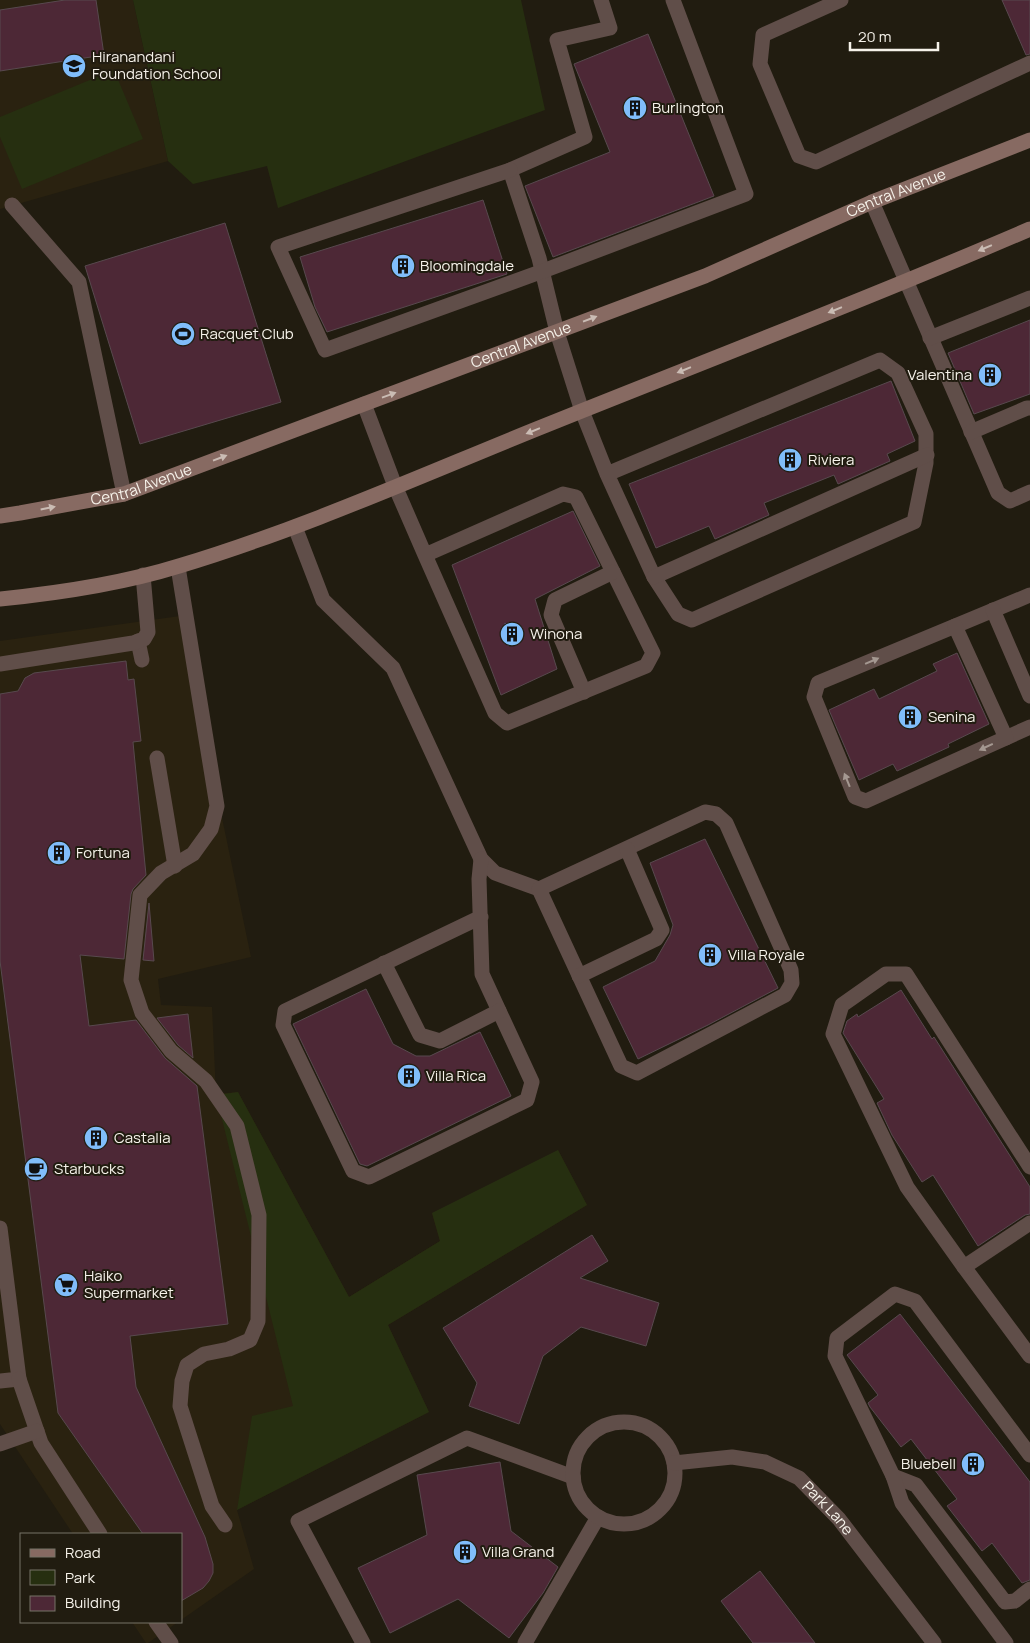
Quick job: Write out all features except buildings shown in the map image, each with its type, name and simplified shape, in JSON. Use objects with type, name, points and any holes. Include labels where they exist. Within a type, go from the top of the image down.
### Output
[{"type":"main road","name":"Central Avenue","points":[[0,516],[20,514],[124,494],[705,276],[872,202],[1030,140]]},
{"type":"main road","points":[[0,600],[60,593],[178,567],[295,527],[906,282],[1030,229]]},
{"type":"street","points":[[601,0],[610,28],[556,40],[585,137],[510,170],[278,247],[326,350],[746,194],[673,0]]},
{"type":"street","points":[[842,0],[763,35],[760,64],[798,156],[816,162],[1030,63]]},
{"type":"street","points":[[510,170],[543,271],[557,332],[582,411],[607,474],[654,577],[678,614],[692,620],[914,522],[926,463],[926,434],[898,373],[880,360],[607,474]]},
{"type":"street","points":[[872,202],[998,494],[1010,501],[1030,492]]},
{"type":"street","points":[[12,205],[79,282],[124,494]]},
{"type":"street","points":[[930,338],[1030,298]]},
{"type":"street","points":[[364,404],[395,486],[425,555],[495,714],[508,723],[646,666],[653,653],[576,498],[563,494],[425,555]]},
{"type":"street","points":[[971,432],[1030,408]]},
{"type":"street","points":[[654,577],[927,455]]},
{"type":"street","points":[[295,527],[323,600],[393,668],[481,859],[495,873],[539,889],[705,812],[716,814],[726,823],[791,970],[792,983],[785,995],[637,1073],[621,1066],[539,889]]},
{"type":"street","points":[[178,567],[217,806],[211,829],[194,854],[161,873],[140,895],[131,980],[142,1013],[171,1051],[206,1081],[237,1126],[259,1215],[258,1321],[250,1340],[229,1349],[204,1354],[188,1365],[182,1381],[180,1406],[212,1506],[225,1525]]},
{"type":"street","points":[[584,692],[551,615],[555,600],[613,572]]},
{"type":"street","points":[[0,664],[144,639],[148,632],[143,575]]},
{"type":"street","points":[[1030,595],[818,683],[814,697],[855,798],[866,801],[1030,727]]},
{"type":"street","points":[[993,610],[1030,696]]},
{"type":"street","points":[[955,626],[1006,738]]},
{"type":"street","points":[[138,641],[142,660]]},
{"type":"street","points":[[157,758],[175,866]]},
{"type":"street","points":[[579,976],[656,939],[662,930],[627,848]]},
{"type":"street","points":[[480,916],[285,1011],[283,1026],[353,1171],[369,1177],[527,1100],[532,1082],[482,974],[481,859]]},
{"type":"street","points":[[384,963],[420,1035],[440,1041],[499,1011]]},
{"type":"street","points":[[1030,1167],[906,974],[886,974],[842,1005],[833,1034],[908,1186],[964,1267],[1030,1356]]},
{"type":"street","points":[[964,1267],[1030,1223]]},
{"type":"street","points":[[0,1228],[19,1379],[41,1443],[99,1533]]},
{"type":"street","points":[[1006,1643],[902,1502],[893,1476],[835,1356],[837,1338],[896,1294],[915,1301],[1030,1454]]},
{"type":"street","points":[[0,1381],[19,1379]]},
{"type":"street","points":[[616,1422],[636,1423],[653,1431],[667,1445],[674,1463],[674,1483],[667,1500],[654,1514],[636,1523],[616,1524],[598,1517],[585,1506],[577,1493],[573,1477],[575,1458],[583,1441],[598,1428],[616,1422]]},
{"type":"street","points":[[0,1444],[37,1431]]},
{"type":"street","points":[[363,1643],[298,1521],[467,1438],[573,1477]]},
{"type":"street","name":"Park Lane","points":[[674,1463],[732,1457],[765,1462],[799,1478],[838,1519],[934,1643]]},
{"type":"street","points":[[893,1476],[916,1485],[1005,1602],[1015,1601],[1030,1589]]},
{"type":"street","points":[[525,1643],[598,1517]]},
{"type":"street","points":[[157,1623],[170,1643]]},
{"type":"shaded area","name":"Hiranandani Foundation School","points":[[0,0],[133,0],[168,161],[0,209]]},
{"type":"shaded area","points":[[180,616],[251,957],[158,979],[161,1005],[212,1007],[216,1094],[238,1092],[349,1297],[440,1241],[432,1213],[558,1150],[587,1205],[388,1325],[429,1412],[237,1510],[254,1569],[182,1619],[182,1533],[72,1533],[0,1424],[0,641]]},
{"type":"shaded area","points":[[133,1623],[177,1623],[148,1643],[146,1643]]},
{"type":"green space","points":[[133,0],[521,0],[545,110],[278,208],[267,166],[193,184],[168,161]]},
{"type":"green space","points":[[114,70],[143,139],[22,189],[0,137],[0,117]]},
{"type":"green space","points":[[238,1092],[349,1297],[440,1241],[432,1213],[558,1150],[587,1205],[388,1325],[429,1412],[237,1510],[252,1416],[293,1406],[216,1095]]},
{"type":"place","name":"Hiranandani Foundation School","points":[[74,66]]},
{"type":"place","name":"Burlington","points":[[635,108]]},
{"type":"place","name":"Bloomingdale","points":[[403,266]]},
{"type":"place","name":"Racquet Club","points":[[183,334]]},
{"type":"place","name":"Valentina","points":[[990,375]]},
{"type":"place","name":"Riviera","points":[[790,460]]},
{"type":"place","name":"Winona","points":[[512,634]]},
{"type":"place","name":"Senina","points":[[910,717]]},
{"type":"place","name":"Fortuna","points":[[59,853]]},
{"type":"place","name":"Villa Royale","points":[[710,955]]},
{"type":"place","name":"Villa Rica","points":[[409,1076]]},
{"type":"place","name":"Castalia","points":[[96,1138]]},
{"type":"place","name":"Starbucks","points":[[36,1169]]},
{"type":"place","name":"Haiko Supermarket","points":[[66,1285]]},
{"type":"place","name":"Bluebell","points":[[973,1464]]},
{"type":"place","name":"Villa Grand","points":[[465,1552]]}]
